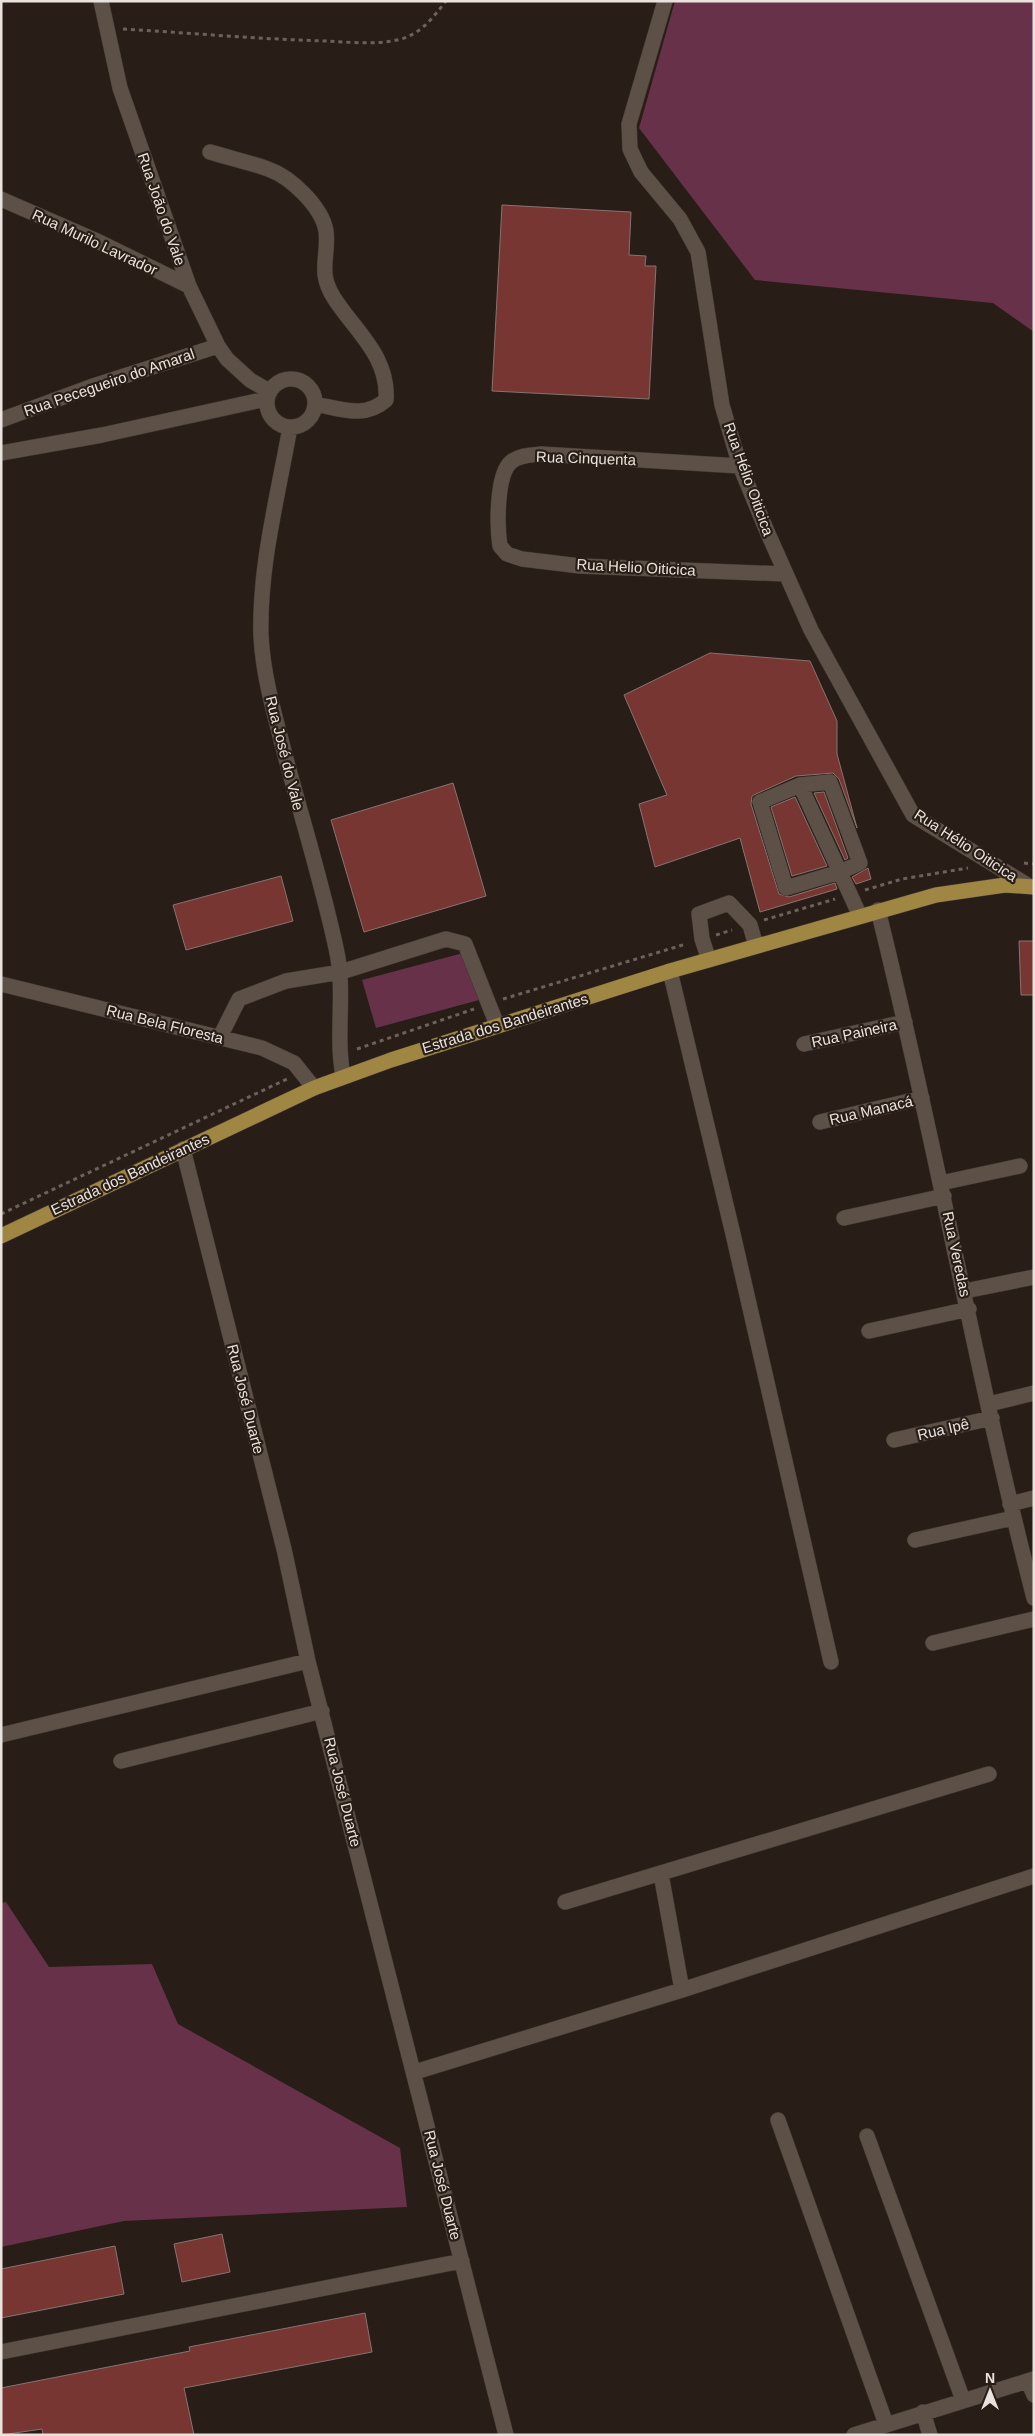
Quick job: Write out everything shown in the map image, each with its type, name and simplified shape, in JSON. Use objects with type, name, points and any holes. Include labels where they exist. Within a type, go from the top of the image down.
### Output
[{"type":"main road","name":"Estrada dos Bandeirantes","points":[[1,1236],[183,1149],[343,1076],[670,971],[878,910],[955,891],[1005,885],[1032,886]]},
{"type":"street","name":"Rua João do Vale","points":[[101,1],[105,28],[120,88],[189,286],[218,346],[239,372],[268,395]]},
{"type":"street","name":"Rua Hélio Oiticica","points":[[665,1],[629,124],[630,149],[640,172],[680,219],[698,252],[722,405],[740,466],[785,574],[811,630],[913,815],[1032,886]]},
{"type":"street","points":[[210,152],[270,170],[298,188],[318,210],[326,230],[323,264],[326,283],[384,370],[387,384],[386,400],[376,408],[366,412],[315,404]]},
{"type":"street","name":"Rua Murilo Lavrador","points":[[1,198],[95,240],[189,286]]},
{"type":"street","name":"Rua Pecegueiro do Amaral","points":[[1,420],[93,386],[218,346]]},
{"type":"street","points":[[1,453],[102,435],[268,395],[282,380],[297,379],[310,387],[315,404],[311,416],[306,422],[290,427],[275,422],[266,407],[268,395]]},
{"type":"street","name":"Rua José do Vale","points":[[290,427],[263,582],[261,639],[275,718],[337,949],[340,972],[339,1055],[343,1076]]},
{"type":"street","name":"Rua Cinquenta","points":[[499,537],[502,480],[506,468],[520,456],[541,454],[740,466]]},
{"type":"street","name":"Rua Helio Oiticica","points":[[499,537],[500,546],[508,554],[522,559],[580,566],[785,574]]},
{"type":"street","points":[[830,782],[860,863],[840,872],[786,888],[760,802],[800,785],[830,782]]},
{"type":"street","points":[[800,785],[860,916]]},
{"type":"street","points":[[709,960],[702,939],[699,914],[729,903],[750,925],[756,946]]},
{"type":"street","name":"Rua Veredas","points":[[878,910],[943,1190],[1012,1511],[1034,1598]]},
{"type":"street","points":[[220,1037],[239,999],[286,980],[340,972],[446,939],[465,944],[497,1025]]},
{"type":"street","points":[[670,971],[733,1234],[831,1662]]},
{"type":"street","name":"Rua Bela Floresta","points":[[1,984],[220,1037],[281,1056],[294,1063],[314,1088]]},
{"type":"street","name":"Rua Paineira","points":[[804,1044],[905,1022]]},
{"type":"street","name":"Rua Manacá","points":[[820,1122],[922,1098]]},
{"type":"street","name":"Rua José Duarte","points":[[183,1149],[284,1549],[308,1661],[415,2072],[506,2435]]},
{"type":"street","points":[[844,1218],[1020,1166]]},
{"type":"street","points":[[965,1291],[1034,1276]]},
{"type":"street","points":[[869,1332],[969,1309]]},
{"type":"street","name":"Rua Ipê","points":[[894,1440],[990,1411],[1034,1393]]},
{"type":"street","points":[[915,1540],[1012,1511],[1034,1498]]},
{"type":"street","points":[[933,1643],[1034,1619]]},
{"type":"street","points":[[1,1735],[308,1661]]},
{"type":"street","points":[[121,1761],[322,1711]]},
{"type":"street","points":[[565,1902],[989,1774]]},
{"type":"street","points":[[661,1874],[682,1990]]},
{"type":"street","points":[[415,2072],[682,1990],[1034,1876]]},
{"type":"street","points":[[778,2120],[886,2424]]},
{"type":"street","points":[[867,2136],[963,2400]]},
{"type":"street","points":[[1,2352],[462,2261]]},
{"type":"street","points":[[854,2435],[1031,2380],[1034,2395]]},
{"type":"street","points":[[923,2412],[930,2435]]},
{"type":"path","points":[[105,28],[306,41],[365,42],[396,40],[418,32],[430,22],[446,1]]},
{"type":"path","points":[[1,1214],[302,1072]]},
{"type":"shaded area","points":[[675,1],[1034,1],[1034,332],[993,303],[755,280],[639,128]]},
{"type":"shaded area","points":[[467,952],[479,1000],[376,1028],[362,980]]},
{"type":"shaded area","points":[[6,1902],[49,1967],[152,1964],[178,2024],[400,2148],[407,2207],[124,2221],[1,2247],[1,1903]]},
{"type":"building","points":[[502,205],[631,212],[629,255],[646,256],[645,266],[656,266],[649,399],[492,391]]},
{"type":"building","points":[[710,653],[810,661],[837,721],[837,754],[857,828],[839,779],[833,773],[796,776],[752,796],[751,804],[779,894],[789,897],[835,883],[837,889],[760,912],[740,838],[655,867],[639,804],[667,795],[624,695]]},
{"type":"building","points":[[453,783],[486,896],[364,932],[331,820]]},
{"type":"building","points":[[824,792],[848,858],[845,860],[814,793]]},
{"type":"building","points":[[795,797],[827,866],[792,876],[771,807]]},
{"type":"building","points":[[868,868],[871,879],[856,884],[852,877]]},
{"type":"building","points":[[281,876],[293,921],[186,950],[173,905]]},
{"type":"building","points":[[1019,941],[1034,941],[1034,995],[1021,995]]},
{"type":"building","points":[[222,2234],[230,2272],[182,2282],[174,2244]]},
{"type":"building","points":[[115,2246],[124,2294],[1,2318],[1,2269]]},
{"type":"building","points":[[365,2313],[372,2352],[184,2388],[194,2435],[43,2435],[42,2429],[1,2435],[1,2388],[190,2351],[189,2347]]}]
